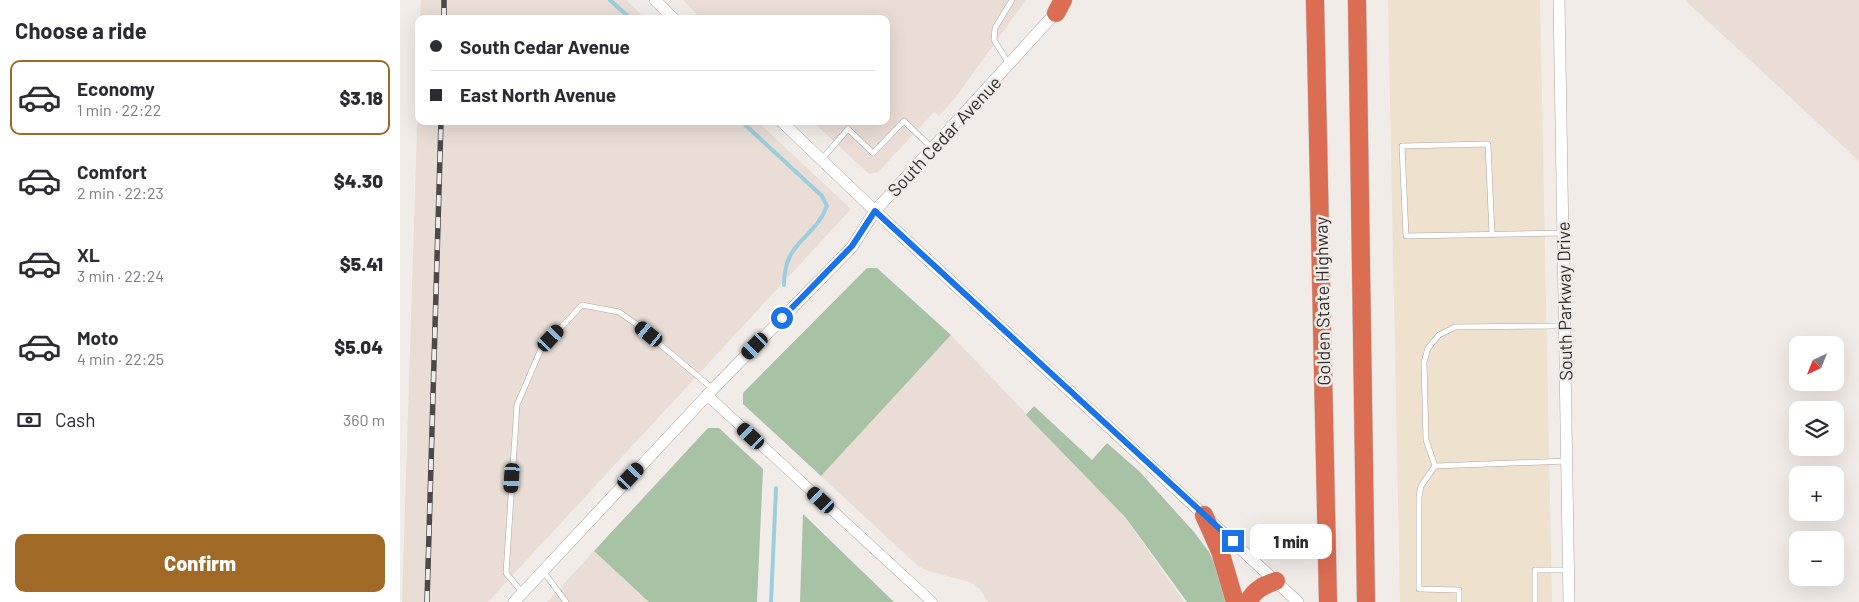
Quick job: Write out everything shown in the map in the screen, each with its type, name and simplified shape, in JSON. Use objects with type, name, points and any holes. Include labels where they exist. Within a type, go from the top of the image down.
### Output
[{"type":"highway","name":"Golden State Highway","points":[[1315,0],[1328,602]]},
{"type":"highway","points":[[1357,0],[1366,602]]},
{"type":"highway","points":[[1204,515],[1220,551],[1235,602]]},
{"type":"highway","points":[[1248,602],[1252,595],[1264,585],[1276,581]]},
{"type":"street","points":[[655,0],[670,15]]},
{"type":"street","name":"South Cedar Avenue","points":[[514,602],[710,392],[852,246],[875,211],[933,149],[1059,6],[1068,0]]},
{"type":"street","name":"South Parkway Drive","points":[[1559,0],[1569,602]]},
{"type":"street","points":[[785,125],[875,211],[1297,601]]},
{"type":"street","points":[[710,392],[932,602]]},
{"type":"lane","points":[[1009,64],[994,40],[995,28],[1012,0]]},
{"type":"lane","points":[[821,160],[848,129],[874,153],[904,121],[933,149]]},
{"type":"lane","points":[[1492,234],[1488,144],[1402,146],[1406,236],[1563,233]]},
{"type":"lane","points":[[522,593],[506,573],[518,405],[541,349],[582,304],[598,306],[625,316],[710,392]]},
{"type":"lane","points":[[1435,466],[1426,440],[1424,362],[1428,348],[1440,335],[1455,327],[1565,326]]},
{"type":"lane","points":[[1435,466],[1567,462]]},
{"type":"lane","points":[[1435,466],[1421,486],[1419,497],[1420,589],[1459,590],[1459,602]]},
{"type":"lane","points":[[1535,602],[1535,570],[1568,570]]},
{"type":"lane","points":[[542,571],[566,602]]},
{"type":"shaded area","points":[[421,0],[626,0],[642,15],[420,15]]},
{"type":"shaded area","points":[[683,0],[1026,0],[955,98],[939,116],[934,112],[878,172],[869,174],[816,125],[890,125],[890,15],[697,15]]},
{"type":"shaded area","points":[[1388,0],[1540,0],[1552,602],[1400,602]]},
{"type":"shaded area","points":[[1685,0],[1859,0],[1859,161]]},
{"type":"shaded area","points":[[417,125],[761,125],[851,209],[488,602],[402,602]]},
{"type":"shaded area","points":[[951,335],[1126,518],[1184,602],[988,602],[980,589],[970,582],[928,571],[918,566],[821,476]]},
{"type":"shaded area","points":[[594,551],[649,602],[547,602]]},
{"type":"green space","points":[[867,268],[877,268],[951,335],[821,476],[743,404],[743,393]]},
{"type":"green space","points":[[1034,406],[1092,460],[1107,443],[1139,471],[1194,532],[1209,552],[1218,571],[1225,602],[1187,602],[1126,518],[1026,415]]},
{"type":"green space","points":[[708,428],[719,428],[763,469],[757,602],[649,602],[594,551]]},
{"type":"green space","points":[[803,514],[894,602],[800,602]]},
{"type":"waterway","points":[[610,0],[627,15]]},
{"type":"waterway","points":[[745,125],[822,196],[827,206],[815,226],[794,249],[789,258],[785,270],[784,285]]},
{"type":"waterway","points":[[771,602],[776,488]]},
{"type":"railway","points":[[444,0],[444,15]]},
{"type":"railway","points":[[427,602],[441,125]]},
{"type":"route","points":[[782,318],[852,246],[875,211],[1233,541]]}]
